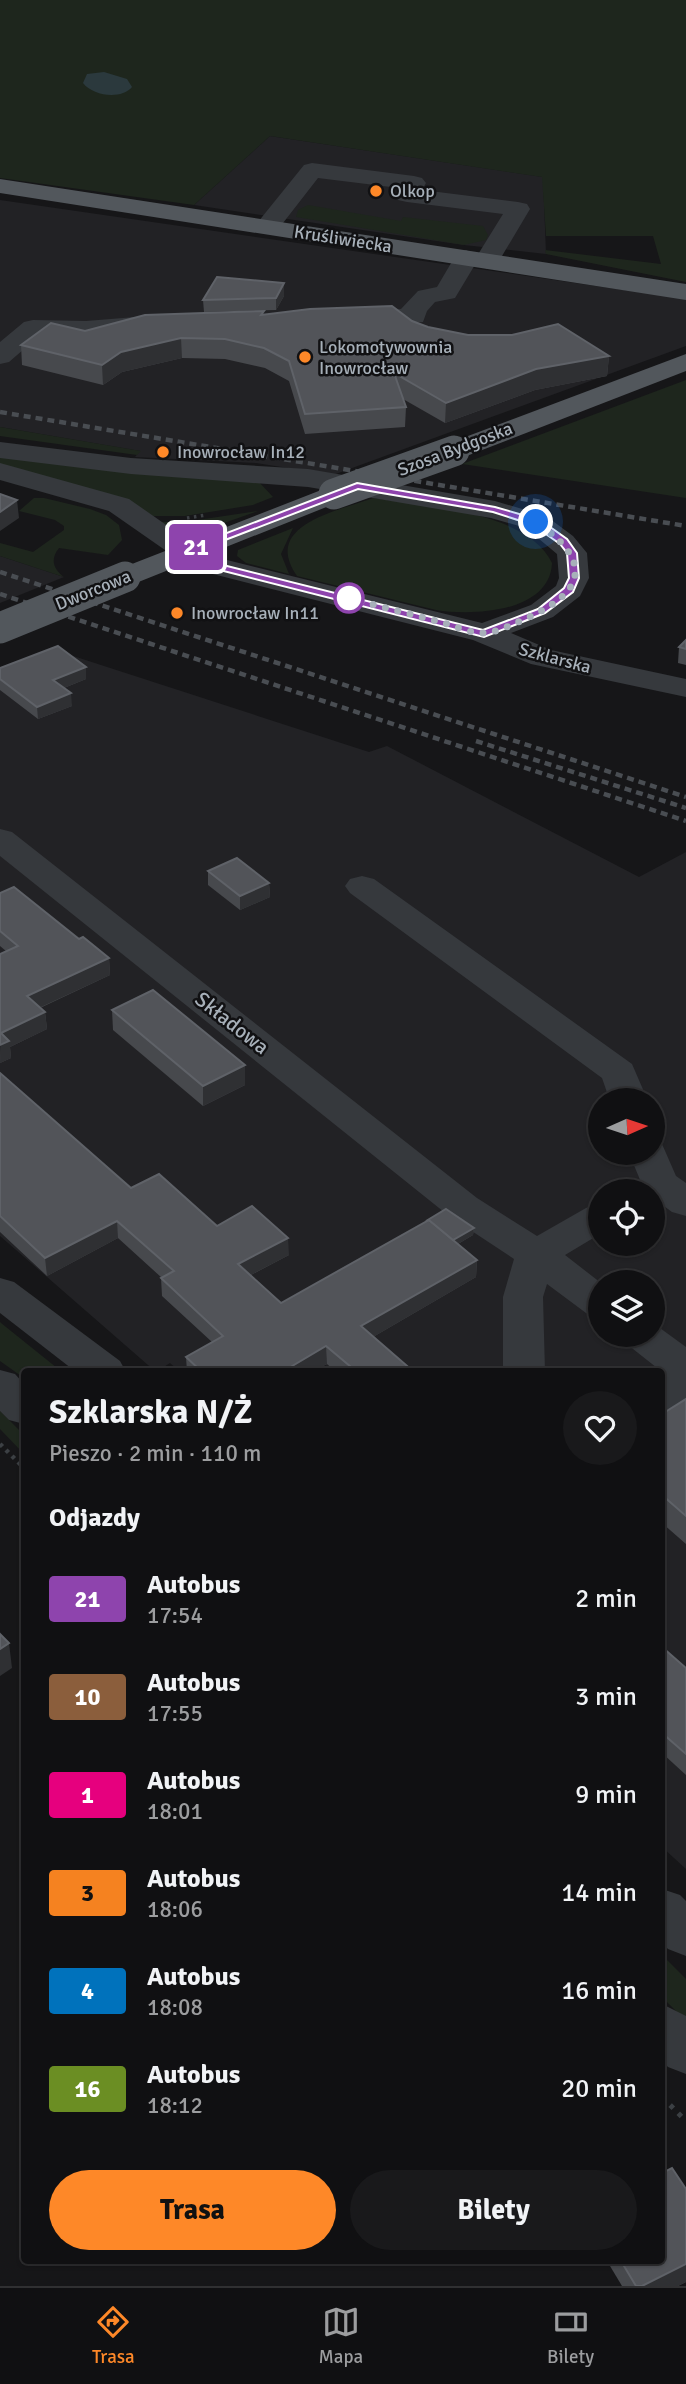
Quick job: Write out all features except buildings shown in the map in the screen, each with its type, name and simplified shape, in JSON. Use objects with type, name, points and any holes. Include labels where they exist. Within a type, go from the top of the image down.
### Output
[{"type":"main road","name":"Kruśliwiecka","points":[[0,186],[686,292]]},
{"type":"main road","name":"Szosa Bydgoska","points":[[185,551],[686,362]]},
{"type":"main road","name":"Dworcowa","points":[[0,628],[185,551]]},
{"type":"street","points":[[267,227],[312,170],[414,183],[407,195],[518,209],[446,293],[427,296],[414,309],[414,316],[335,319]]},
{"type":"street","points":[[0,356],[33,328],[86,329],[179,323]]},
{"type":"street","points":[[0,450],[131,466],[308,478],[495,510],[536,522],[563,542],[572,553],[574,578],[569,590],[542,611],[484,633]]},
{"type":"street","name":"Szklarska","points":[[0,471],[119,505],[185,551],[212,565],[484,633],[542,657],[686,688]]},
{"type":"street","name":"Składowa","points":[[0,839],[463,1208],[536,1254],[588,1294]]},
{"type":"street","points":[[362,886],[619,1072],[625,1088]]},
{"type":"street","points":[[524,1368],[523,1297],[536,1254],[588,1224]]},
{"type":"street","points":[[0,1292],[100,1368]]},
{"type":"street","points":[[659,1347],[686,1368]]},
{"type":"street","points":[[665,1395],[686,1382]]},
{"type":"street","points":[[0,1385],[21,1406]]},
{"type":"street","points":[[665,1913],[686,1934]]},
{"type":"street","points":[[665,2030],[686,2051]]},
{"type":"path","points":[[0,1444],[21,1465]]},
{"type":"path","points":[[665,2100],[686,2121]]},
{"type":"shaded area","points":[[0,0],[686,0],[686,282],[546,254],[545,250],[661,264],[653,236],[546,236],[542,177],[270,136],[194,205],[0,178]]},
{"type":"shaded area","points":[[104,72],[127,79],[132,87],[121,94],[107,95],[93,91],[83,83],[87,74]]},
{"type":"shaded area","name":"Olkop","points":[[270,136],[543,177],[546,254],[464,245],[194,205]]},
{"type":"shaded area","points":[[0,200],[686,299],[686,346],[333,475],[256,463],[135,457],[140,451],[0,427]]},
{"type":"shaded area","points":[[308,205],[401,221],[403,217],[483,226],[488,235],[486,240],[464,245],[296,217],[298,210]]},
{"type":"shaded area","points":[[686,380],[686,498],[462,464]]},
{"type":"shaded area","points":[[0,427],[141,451],[137,455],[0,436]]},
{"type":"shaded area","points":[[0,455],[259,482],[273,497],[253,505],[185,516],[153,516],[129,503],[0,466]]},
{"type":"shaded area","points":[[34,498],[44,498],[106,515],[119,525],[122,540],[108,555],[59,548],[54,556],[54,564],[64,577],[0,556],[0,543],[33,552],[64,530],[64,526],[55,520],[19,511]]},
{"type":"shaded area","points":[[373,498],[472,514],[521,532],[539,546],[552,563],[548,580],[538,592],[507,608],[451,612],[297,576],[288,559],[289,544],[296,532],[324,515]]},
{"type":"shaded area","points":[[258,511],[190,535],[159,522],[184,522]]},
{"type":"shaded area","points":[[293,528],[281,554],[289,574],[246,563],[237,556],[238,550]]},
{"type":"shaded area","points":[[0,556],[64,577],[0,603]]},
{"type":"shaded area","points":[[67,654],[369,752],[387,746],[639,877],[686,852],[686,1869],[665,1850],[665,1368],[328,1368],[323,1364],[316,1368],[176,1368],[170,1363],[162,1368],[151,1368],[0,1236],[0,679]]},
{"type":"shaded area","points":[[0,1322],[57,1368],[21,1368],[21,1376],[0,1361]]},
{"type":"shaded area","points":[[0,1411],[21,1432],[21,1451],[0,1429]]},
{"type":"shaded area","points":[[665,1958],[686,1979],[686,2021],[665,2000]]},
{"type":"railway","points":[[0,412],[686,526]]},
{"type":"railway","points":[[0,572],[686,797]]},
{"type":"railway","points":[[0,594],[686,821]]},
{"type":"railway","points":[[476,741],[686,808]]},
{"type":"bus line","name":"21","points":[[357,486],[495,510],[536,522],[563,542],[572,553],[575,564],[574,578],[569,590],[542,611],[484,633],[212,565],[185,551],[357,486]]},
{"type":"place","name":"Olkop","points":[[376,191]]},
{"type":"place","name":"Lokomotywownia Inowrocław","points":[[305,357]]},
{"type":"place","name":"Inowrocław In12","points":[[163,452]]},
{"type":"place","name":"Inowrocław In11","points":[[177,613]]},
{"type":"route","points":[[349,598],[484,633],[522,620],[556,601],[569,590],[574,578],[575,564],[572,553],[563,542],[536,522]]}]
